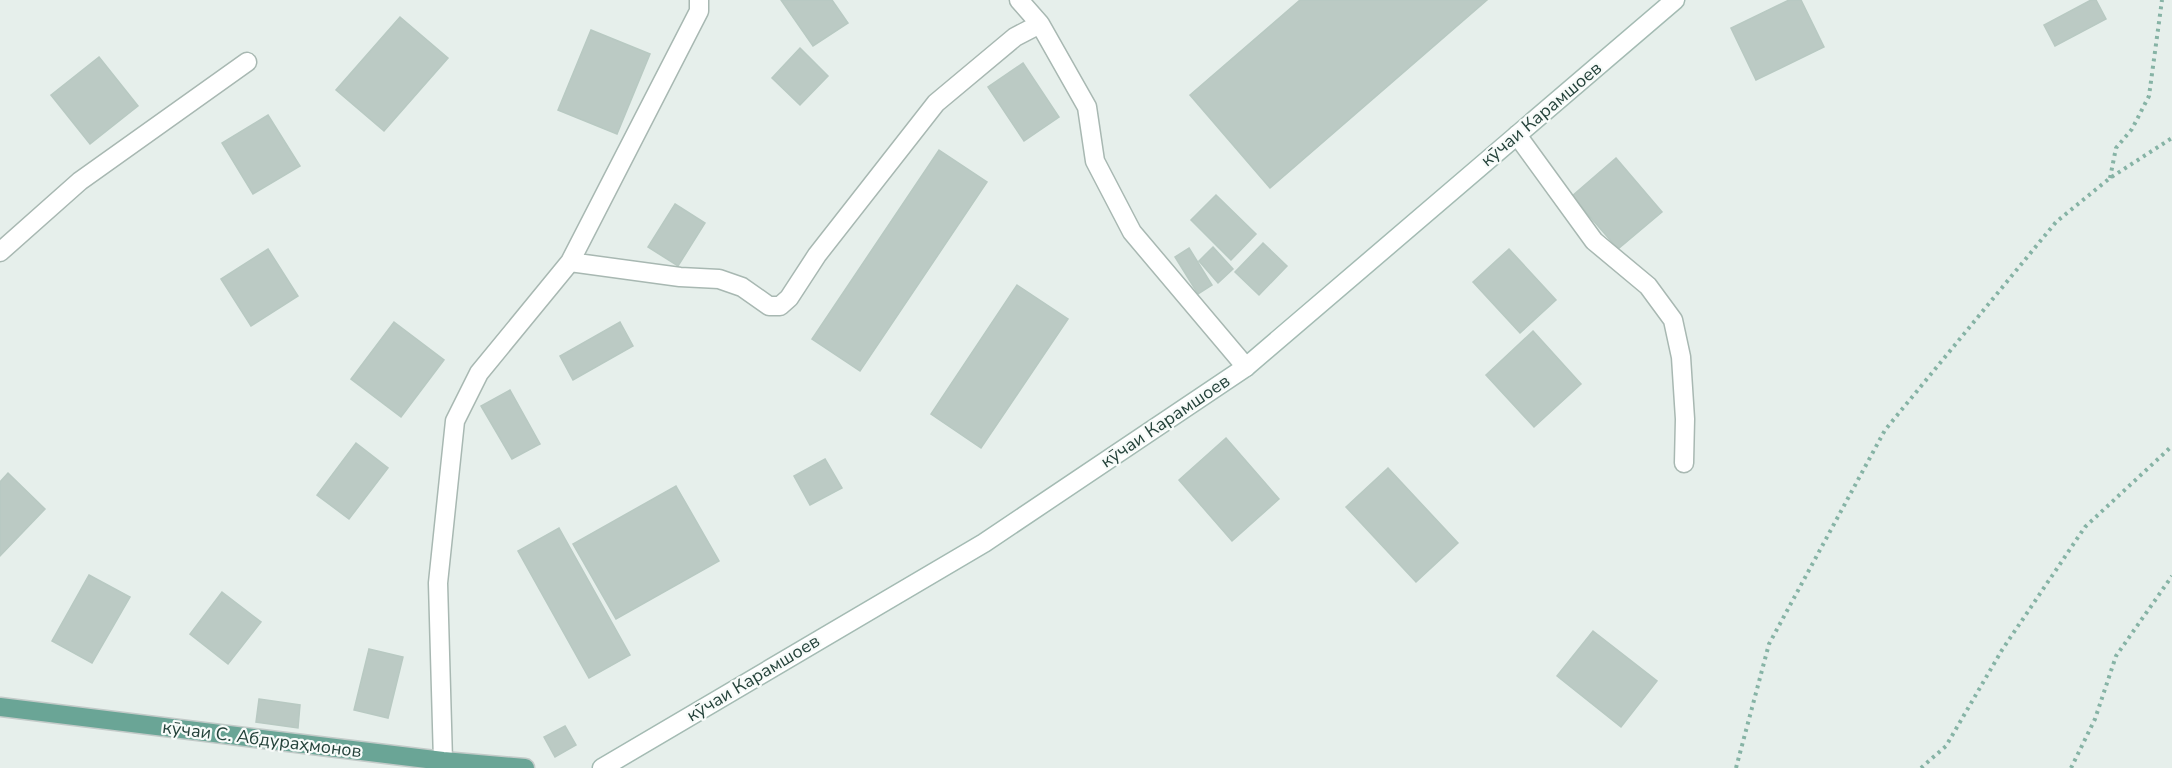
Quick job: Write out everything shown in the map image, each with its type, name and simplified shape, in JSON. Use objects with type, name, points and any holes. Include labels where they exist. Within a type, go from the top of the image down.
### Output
[{"type":"main road","name":"кӯчаи С. Абдураҳмонов","points":[[0,707],[443,761],[525,768]]},
{"type":"street","points":[[443,761],[438,582],[455,421],[479,373],[570,262],[699,11],[699,0]]},
{"type":"street","points":[[1019,0],[1040,24],[1087,107],[1095,161],[1132,232],[1246,367]]},
{"type":"street","name":"кӯчаи Карамшоев","points":[[602,768],[984,543],[1246,367],[1675,0]]},
{"type":"street","points":[[570,262],[680,277],[719,279],[742,286],[769,306],[780,306],[789,298],[817,255],[936,103],[1015,37],[1040,24]]},
{"type":"street","points":[[0,252],[80,182],[247,62]]},
{"type":"street","points":[[1517,135],[1594,241],[1648,286],[1673,320],[1681,357],[1684,463]]},
{"type":"path","points":[[2110,178],[2116,148],[2132,129],[2149,96],[2162,0]]},
{"type":"path","points":[[1736,768],[1769,644],[1885,430],[2056,222],[2110,178],[2172,138]]},
{"type":"path","points":[[1921,768],[1946,746],[2002,650],[2085,527],[2172,446]]},
{"type":"path","points":[[2071,768],[2096,719],[2116,656],[2172,576]]},
{"type":"building","points":[[781,0],[832,0],[848,23],[813,46]]},
{"type":"building","points":[[1300,0],[1487,0],[1270,188],[1190,95]]},
{"type":"building","points":[[1789,0],[1801,0],[1824,47],[1756,80],[1731,28]]},
{"type":"building","points":[[2091,0],[2096,0],[2106,19],[2055,46],[2044,25]]},
{"type":"building","points":[[400,17],[448,58],[384,131],[336,90]]},
{"type":"building","points":[[591,30],[650,54],[617,134],[558,110]]},
{"type":"building","points":[[800,48],[828,76],[800,105],[772,78]]},
{"type":"building","points":[[99,57],[138,106],[90,144],[51,95]]},
{"type":"building","points":[[1023,63],[1059,117],[1024,141],[988,87]]},
{"type":"building","points":[[268,115],[300,166],[253,194],[222,143]]},
{"type":"building","points":[[939,150],[987,182],[860,371],[812,339]]},
{"type":"building","points":[[1616,158],[1662,212],[1618,249],[1572,196]]},
{"type":"building","points":[[1216,195],[1256,234],[1231,260],[1191,220]]},
{"type":"building","points":[[675,204],[705,223],[678,266],[648,247]]},
{"type":"building","points":[[1263,243],[1287,266],[1259,295],[1235,272]]},
{"type":"building","points":[[1213,247],[1233,269],[1218,283],[1199,261]]},
{"type":"building","points":[[1189,248],[1212,285],[1198,294],[1175,257]]},
{"type":"building","points":[[268,249],[298,296],[251,326],[221,279]]},
{"type":"building","points":[[1509,249],[1556,300],[1520,333],[1473,282]]},
{"type":"building","points":[[1017,285],[1068,319],[981,448],[931,414]]},
{"type":"building","points":[[394,322],[444,360],[401,417],[351,379]]},
{"type":"building","points":[[620,322],[633,346],[573,380],[560,356]]},
{"type":"building","points":[[1533,331],[1581,384],[1534,427],[1486,375]]},
{"type":"building","points":[[510,390],[540,444],[512,459],[481,406]]},
{"type":"building","points":[[1226,438],[1279,499],[1232,541],[1179,480]]},
{"type":"building","points":[[356,443],[388,468],[349,519],[317,495]]},
{"type":"building","points":[[825,459],[842,488],[810,505],[794,476]]},
{"type":"building","points":[[1388,468],[1458,543],[1416,582],[1346,507]]},
{"type":"building","points":[[8,473],[45,509],[0,556],[0,482]]},
{"type":"building","points":[[676,486],[719,561],[616,619],[573,544]]},
{"type":"building","points":[[559,528],[630,655],[589,678],[518,551]]},
{"type":"building","points":[[89,575],[130,597],[92,663],[52,641]]},
{"type":"building","points":[[222,592],[261,622],[228,664],[190,634]]},
{"type":"building","points":[[1593,631],[1657,681],[1621,727],[1557,676]]},
{"type":"building","points":[[369,649],[403,657],[388,718],[354,710]]},
{"type":"building","points":[[259,699],[300,705],[298,728],[256,722]]},
{"type":"building","points":[[565,726],[576,745],[555,757],[544,737]]}]
